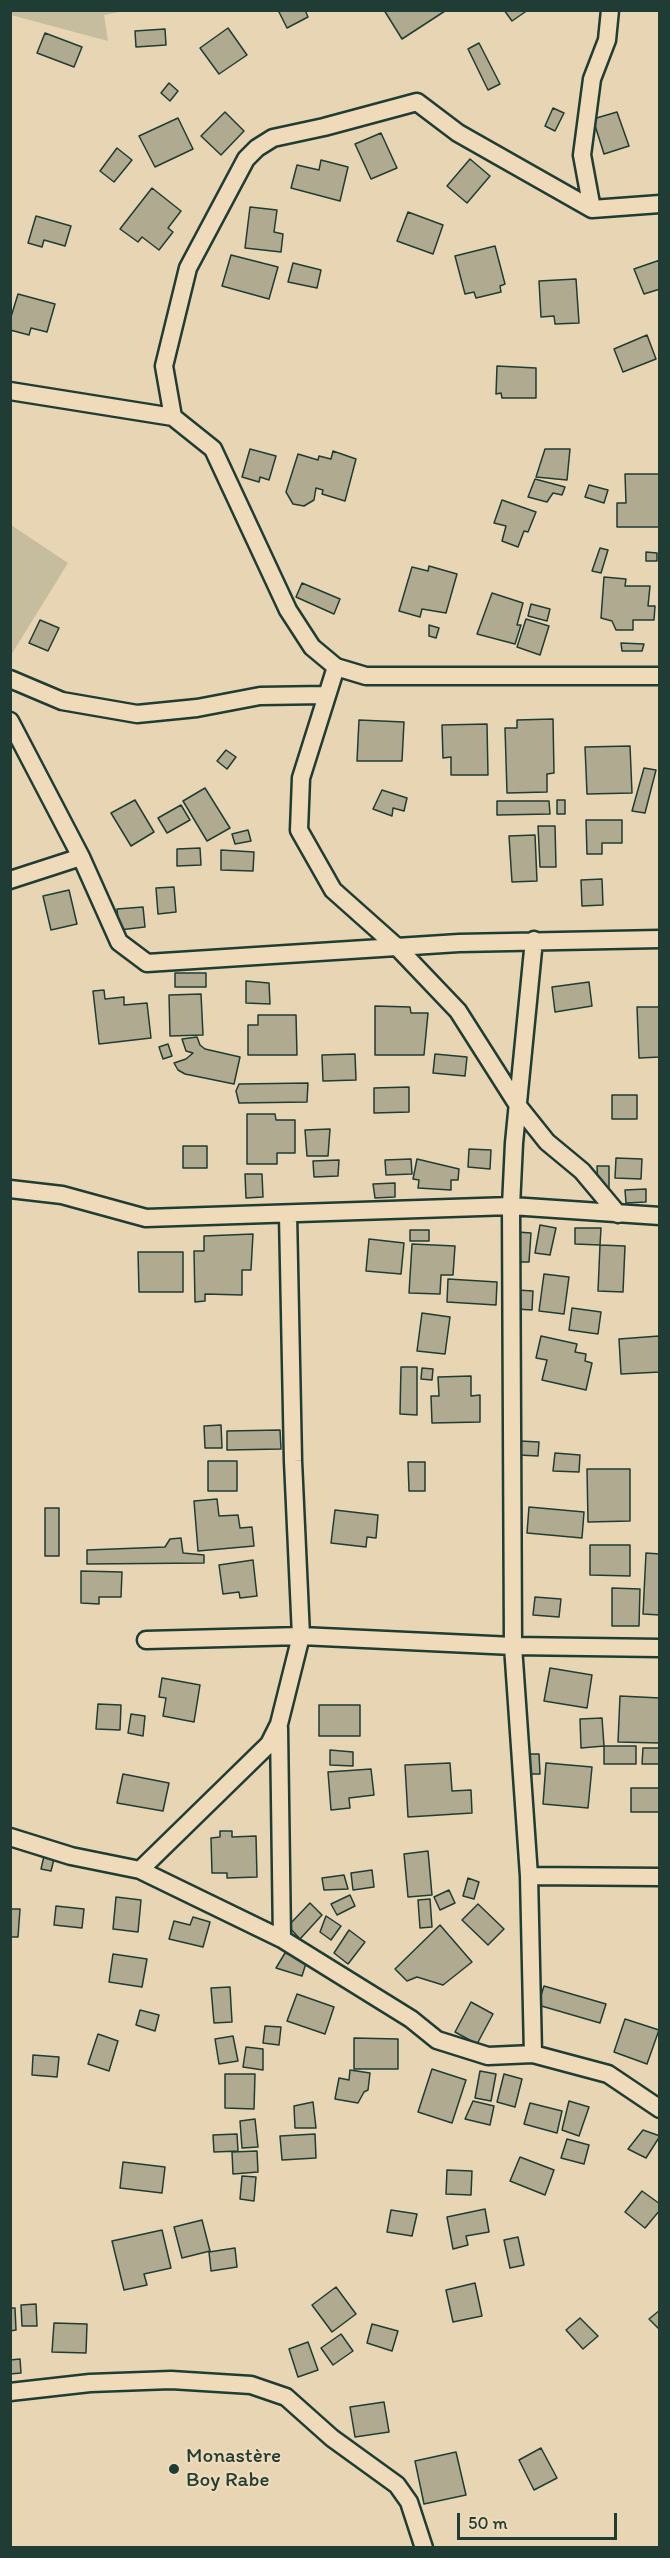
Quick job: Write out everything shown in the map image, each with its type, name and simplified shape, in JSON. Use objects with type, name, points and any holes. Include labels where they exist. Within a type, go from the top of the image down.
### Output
[{"type":"street","points":[[592,209],[582,154],[592,79],[607,40],[610,10]]},
{"type":"street","points":[[173,417],[164,366],[188,268],[246,159],[257,148],[273,138],[417,102],[458,133],[592,209],[660,204]]},
{"type":"street","points":[[10,391],[173,417],[213,449],[288,610],[312,647],[336,668],[366,676],[660,676]]},
{"type":"street","points":[[336,668],[301,778],[299,831],[333,890],[397,947],[458,1011],[519,1107],[547,1142],[582,1171],[618,1214]]},
{"type":"street","points":[[10,679],[62,701],[137,714],[197,708],[261,696],[326,695]]},
{"type":"street","points":[[10,721],[81,857],[119,942],[147,963],[534,940],[660,939]]},
{"type":"street","points":[[10,880],[81,857]]},
{"type":"street","points":[[533,2054],[529,1876],[513,1646],[511,1206],[514,1143],[534,940]]},
{"type":"street","points":[[10,1189],[62,1195],[146,1218],[511,1206],[660,1216]]},
{"type":"street","points":[[140,1870],[269,1744],[279,1724],[301,1636],[293,1461],[288,1214]]},
{"type":"street","points":[[146,1640],[301,1636],[513,1646],[660,1648]]},
{"type":"street","points":[[279,1724],[282,1939]]},
{"type":"street","points":[[10,1837],[71,1856],[140,1870],[282,1939],[411,2019],[437,2040],[488,2056],[533,2054],[608,2074],[660,2109]]},
{"type":"street","points":[[529,1876],[660,1877]]},
{"type":"street","points":[[10,2392],[90,2383],[171,2380],[251,2385],[286,2397],[332,2438],[397,2484],[409,2502],[424,2547]]},
{"type":"shaded area","points":[[10,11],[124,11],[104,15],[108,41],[11,15]]},
{"type":"shaded area","points":[[11,525],[68,563],[11,655]]},
{"type":"building","points":[[278,10],[305,10],[308,17],[287,28]]},
{"type":"building","points":[[384,10],[445,10],[445,11],[402,39]]},
{"type":"building","points":[[504,10],[528,10],[512,21]]},
{"type":"building","points":[[228,28],[247,55],[219,74],[200,48]]},
{"type":"building","points":[[165,29],[166,45],[136,47],[135,31]]},
{"type":"building","points":[[45,33],[82,47],[74,67],[37,53]]},
{"type":"building","points":[[479,43],[500,84],[488,90],[468,49]]},
{"type":"building","points":[[169,83],[178,91],[170,101],[161,93]]},
{"type":"building","points":[[553,108],[564,113],[555,131],[545,126]]},
{"type":"building","points":[[225,112],[244,131],[221,155],[201,136]]},
{"type":"building","points":[[617,112],[629,146],[604,154],[593,119]]},
{"type":"building","points":[[178,118],[193,149],[155,167],[139,136]]},
{"type":"building","points":[[381,133],[397,168],[371,179],[355,144]]},
{"type":"building","points":[[117,148],[132,160],[114,182],[100,171]]},
{"type":"building","points":[[470,159],[490,176],[467,203],[447,186]]},
{"type":"building","points":[[321,160],[348,167],[340,201],[291,188],[297,165],[319,170]]},
{"type":"building","points":[[152,188],[181,211],[168,228],[173,232],[159,250],[142,237],[138,242],[120,229]]},
{"type":"building","points":[[250,207],[277,210],[274,232],[283,234],[281,252],[245,248]]},
{"type":"building","points":[[408,212],[443,225],[433,254],[397,241]]},
{"type":"building","points":[[36,216],[71,226],[65,246],[44,240],[42,247],[28,243]]},
{"type":"building","points":[[495,246],[505,284],[500,286],[501,292],[476,298],[474,292],[465,294],[455,256]]},
{"type":"building","points":[[231,255],[278,267],[269,299],[222,286]]},
{"type":"building","points":[[660,260],[660,289],[644,294],[634,269]]},
{"type":"building","points":[[293,263],[321,270],[317,288],[288,282]]},
{"type":"building","points":[[576,279],[579,323],[555,324],[554,316],[541,317],[539,281]]},
{"type":"building","points":[[18,294],[55,304],[47,332],[31,328],[29,335],[10,330],[10,320]]},
{"type":"building","points":[[647,335],[656,359],[623,372],[614,349]]},
{"type":"building","points":[[497,366],[536,368],[536,398],[502,398],[501,393],[496,394]]},
{"type":"building","points":[[250,449],[276,456],[269,480],[260,477],[259,482],[242,477]]},
{"type":"building","points":[[545,449],[570,449],[567,480],[536,477]]},
{"type":"building","points":[[333,451],[356,459],[345,501],[322,494],[323,490],[316,488],[314,500],[304,506],[293,504],[286,492],[298,454],[318,460],[319,456],[331,459]]},
{"type":"building","points":[[625,474],[660,474],[660,527],[617,527],[617,503],[626,503]]},
{"type":"building","points":[[535,479],[565,487],[562,495],[553,493],[547,502],[528,497]]},
{"type":"building","points":[[589,485],[608,490],[604,503],[585,497]]},
{"type":"building","points":[[502,500],[536,512],[528,532],[524,531],[518,547],[502,541],[506,526],[494,523]]},
{"type":"building","points":[[600,548],[608,550],[601,573],[592,571]]},
{"type":"building","points":[[646,552],[657,553],[657,561],[646,561]]},
{"type":"building","points":[[429,566],[457,574],[446,613],[422,609],[420,617],[399,611],[412,567],[428,571]]},
{"type":"building","points":[[604,577],[626,579],[625,586],[650,586],[648,606],[655,606],[654,620],[633,620],[633,630],[616,630],[612,621],[601,618]]},
{"type":"building","points":[[302,583],[340,599],[334,614],[296,597]]},
{"type":"building","points":[[492,593],[523,603],[517,625],[521,625],[515,644],[477,634]]},
{"type":"building","points":[[531,604],[550,609],[547,621],[528,616]]},
{"type":"building","points":[[526,619],[549,626],[540,655],[517,647]]},
{"type":"building","points":[[40,620],[59,628],[48,651],[29,643]]},
{"type":"building","points":[[429,625],[439,628],[436,638],[429,636]]},
{"type":"building","points":[[621,643],[644,644],[642,651],[622,651]]},
{"type":"building","points":[[553,719],[554,773],[547,774],[547,792],[507,793],[505,728],[517,728],[517,720]]},
{"type":"building","points":[[359,720],[404,722],[402,761],[357,761]]},
{"type":"building","points":[[487,724],[488,775],[451,775],[451,757],[443,758],[442,725]]},
{"type":"building","points":[[630,746],[632,793],[587,794],[585,747]]},
{"type":"building","points":[[226,750],[236,757],[227,769],[217,761]]},
{"type":"building","points":[[644,768],[656,770],[645,813],[632,811]]},
{"type":"building","points":[[205,788],[230,828],[207,841],[183,801]]},
{"type":"building","points":[[382,790],[407,798],[404,811],[393,808],[392,816],[373,809]]},
{"type":"building","points":[[135,800],[154,832],[131,846],[111,813]]},
{"type":"building","points":[[557,800],[565,800],[565,814],[557,814]]},
{"type":"building","points":[[497,801],[549,801],[550,814],[497,815]]},
{"type":"building","points":[[181,805],[190,820],[167,833],[158,818]]},
{"type":"building","points":[[586,820],[622,820],[622,843],[602,843],[602,854],[587,854]]},
{"type":"building","points":[[538,826],[555,826],[556,867],[540,867]]},
{"type":"building","points":[[248,830],[251,841],[235,844],[232,834]]},
{"type":"building","points":[[535,835],[537,881],[512,882],[509,836]]},
{"type":"building","points":[[200,848],[201,865],[177,866],[177,849]]},
{"type":"building","points":[[221,850],[254,852],[253,871],[221,870]]},
{"type":"building","points":[[602,879],[603,905],[582,906],[581,880]]},
{"type":"building","points":[[174,887],[176,912],[158,914],[156,888]]},
{"type":"building","points":[[69,890],[77,924],[51,930],[43,896]]},
{"type":"building","points":[[143,907],[145,927],[119,930],[117,909]]},
{"type":"building","points":[[175,973],[206,973],[206,987],[175,987]]},
{"type":"building","points":[[246,981],[269,983],[270,1004],[246,1003]]},
{"type":"building","points":[[589,982],[592,1006],[555,1012],[552,987]]},
{"type":"building","points":[[104,990],[105,999],[124,997],[124,1005],[147,1003],[151,1038],[99,1044],[93,991]]},
{"type":"building","points":[[201,994],[203,1035],[170,1036],[169,995]]},
{"type":"building","points":[[375,1006],[410,1007],[411,1013],[428,1013],[424,1055],[375,1055]]},
{"type":"building","points":[[637,1007],[660,1007],[660,1057],[639,1058]]},
{"type":"building","points":[[258,1015],[296,1015],[297,1055],[248,1055],[248,1025],[258,1025]]},
{"type":"building","points":[[197,1037],[200,1045],[205,1049],[240,1057],[234,1084],[185,1074],[178,1070],[174,1063],[186,1059],[193,1053],[186,1051],[182,1039]]},
{"type":"building","points":[[168,1044],[172,1056],[163,1059],[159,1047]]},
{"type":"building","points":[[355,1054],[356,1080],[323,1081],[322,1055]]},
{"type":"building","points":[[435,1054],[467,1057],[465,1076],[433,1073]]},
{"type":"building","points":[[308,1083],[307,1102],[239,1103],[236,1091],[239,1084]]},
{"type":"building","points":[[409,1087],[409,1112],[374,1113],[374,1088]]},
{"type":"building","points":[[612,1095],[637,1095],[637,1119],[612,1119]]},
{"type":"building","points":[[247,1114],[275,1114],[276,1120],[295,1120],[295,1153],[277,1153],[277,1164],[247,1164]]},
{"type":"building","points":[[330,1129],[328,1156],[307,1156],[305,1130]]},
{"type":"building","points":[[183,1146],[207,1146],[207,1168],[183,1168]]},
{"type":"building","points":[[469,1149],[491,1150],[490,1169],[468,1167]]},
{"type":"building","points":[[616,1158],[642,1159],[641,1179],[615,1178]]},
{"type":"building","points":[[411,1159],[412,1174],[386,1175],[385,1160]]},
{"type":"building","points":[[417,1159],[459,1169],[458,1180],[451,1180],[451,1190],[418,1188],[419,1180],[413,1179]]},
{"type":"building","points":[[339,1160],[338,1176],[314,1177],[313,1161]]},
{"type":"building","points":[[597,1166],[609,1166],[609,1189],[598,1189]]},
{"type":"building","points":[[245,1174],[262,1174],[263,1197],[246,1198]]},
{"type":"building","points":[[395,1183],[395,1197],[375,1198],[373,1184]]},
{"type":"building","points":[[646,1189],[646,1202],[626,1203],[625,1190]]},
{"type":"building","points":[[540,1225],[556,1228],[550,1255],[535,1253]]},
{"type":"building","points":[[575,1228],[601,1228],[600,1245],[575,1244]]},
{"type":"building","points":[[410,1230],[429,1230],[429,1241],[410,1241]]},
{"type":"building","points":[[518,1232],[531,1233],[529,1262],[516,1262]]},
{"type":"building","points":[[253,1234],[251,1270],[242,1270],[242,1295],[205,1294],[205,1301],[195,1302],[194,1251],[204,1251],[204,1236]]},
{"type":"building","points":[[369,1239],[404,1243],[401,1274],[366,1271]]},
{"type":"building","points":[[412,1244],[455,1246],[453,1275],[441,1275],[440,1294],[409,1293]]},
{"type":"building","points":[[600,1245],[625,1246],[623,1292],[598,1291]]},
{"type":"building","points":[[138,1252],[183,1252],[183,1292],[139,1292]]},
{"type":"building","points":[[544,1274],[569,1277],[564,1314],[539,1311]]},
{"type":"building","points":[[448,1279],[497,1282],[496,1305],[447,1302]]},
{"type":"building","points":[[517,1290],[533,1291],[532,1310],[516,1309]]},
{"type":"building","points":[[572,1308],[601,1312],[598,1334],[569,1330]]},
{"type":"building","points":[[422,1313],[450,1317],[445,1354],[417,1351]]},
{"type":"building","points":[[541,1336],[577,1344],[575,1352],[586,1354],[585,1361],[592,1363],[586,1390],[542,1380],[547,1360],[536,1358]]},
{"type":"building","points":[[659,1336],[660,1372],[621,1374],[619,1339]]},
{"type":"building","points":[[401,1367],[417,1367],[417,1415],[400,1414]]},
{"type":"building","points":[[422,1368],[433,1369],[432,1380],[421,1379]]},
{"type":"building","points":[[471,1376],[471,1396],[480,1395],[480,1422],[432,1423],[431,1396],[439,1396],[438,1377]]},
{"type":"building","points":[[221,1425],[222,1448],[205,1448],[204,1426]]},
{"type":"building","points":[[280,1430],[281,1449],[227,1450],[227,1431]]},
{"type":"building","points":[[520,1441],[539,1442],[538,1456],[519,1455]]},
{"type":"building","points":[[555,1453],[580,1455],[579,1472],[553,1471]]},
{"type":"building","points":[[208,1461],[237,1461],[237,1491],[208,1491]]},
{"type":"building","points":[[408,1462],[425,1462],[425,1491],[409,1491]]},
{"type":"building","points":[[587,1469],[630,1469],[630,1521],[588,1522]]},
{"type":"building","points":[[217,1499],[219,1516],[238,1515],[240,1528],[252,1527],[254,1546],[198,1551],[194,1501]]},
{"type":"building","points":[[529,1507],[584,1512],[582,1538],[527,1533]]},
{"type":"building","points":[[45,1508],[59,1508],[59,1556],[45,1556]]},
{"type":"building","points":[[335,1510],[378,1515],[376,1538],[367,1537],[366,1547],[331,1543]]},
{"type":"building","points":[[181,1538],[183,1553],[204,1555],[204,1563],[87,1564],[87,1550],[165,1547],[170,1539]]},
{"type":"building","points":[[590,1545],[630,1545],[630,1576],[590,1575]]},
{"type":"building","points":[[646,1553],[660,1554],[660,1615],[643,1614]]},
{"type":"building","points":[[253,1560],[257,1596],[240,1598],[239,1592],[223,1594],[219,1565]]},
{"type":"building","points":[[81,1571],[122,1572],[121,1597],[99,1597],[99,1604],[81,1603]]},
{"type":"building","points":[[612,1588],[640,1589],[639,1626],[612,1626]]},
{"type":"building","points":[[535,1597],[561,1599],[559,1617],[533,1615]]},
{"type":"building","points":[[550,1668],[592,1675],[587,1708],[544,1701]]},
{"type":"building","points":[[162,1678],[200,1685],[194,1722],[163,1716],[166,1698],[159,1697]]},
{"type":"building","points":[[620,1696],[660,1698],[660,1743],[618,1742]]},
{"type":"building","points":[[98,1704],[121,1705],[120,1730],[96,1729]]},
{"type":"building","points":[[319,1705],[360,1705],[360,1736],[319,1736]]},
{"type":"building","points":[[131,1714],[145,1716],[143,1736],[128,1733]]},
{"type":"building","points":[[602,1718],[604,1746],[581,1748],[580,1719]]},
{"type":"building","points":[[604,1746],[636,1746],[636,1764],[604,1764]]},
{"type":"building","points":[[643,1748],[660,1748],[660,1764],[642,1764]]},
{"type":"building","points":[[330,1750],[353,1752],[353,1766],[330,1765]]},
{"type":"building","points":[[527,1754],[539,1754],[540,1774],[527,1774]]},
{"type":"building","points":[[450,1763],[452,1791],[471,1790],[472,1813],[408,1817],[405,1765]]},
{"type":"building","points":[[546,1763],[592,1767],[588,1808],[543,1804]]},
{"type":"building","points":[[371,1769],[374,1795],[349,1798],[350,1808],[331,1810],[328,1772]]},
{"type":"building","points":[[123,1774],[169,1783],[163,1811],[117,1803]]},
{"type":"building","points":[[631,1788],[660,1788],[660,1812],[631,1812]]},
{"type":"building","points":[[220,1831],[232,1831],[232,1837],[256,1836],[257,1877],[227,1878],[227,1873],[212,1873],[211,1838],[220,1837]]},
{"type":"building","points":[[428,1851],[432,1895],[408,1897],[404,1854]]},
{"type":"building","points":[[44,1856],[54,1859],[51,1871],[41,1869]]},
{"type":"building","points":[[372,1870],[374,1887],[353,1890],[351,1873]]},
{"type":"building","points":[[344,1875],[348,1889],[324,1890],[322,1878]]},
{"type":"building","points":[[468,1878],[479,1882],[474,1899],[463,1896]]},
{"type":"building","points":[[449,1890],[455,1903],[440,1910],[434,1897]]},
{"type":"building","points":[[350,1895],[355,1906],[337,1915],[331,1904]]},
{"type":"building","points":[[116,1897],[141,1900],[138,1932],[113,1929]]},
{"type":"building","points":[[430,1899],[432,1927],[420,1928],[418,1900]]},
{"type":"building","points":[[310,1903],[322,1915],[300,1939],[288,1926]]},
{"type":"building","points":[[478,1904],[504,1929],[488,1945],[462,1920]]},
{"type":"building","points":[[56,1906],[84,1909],[82,1928],[54,1925]]},
{"type":"building","points":[[10,1909],[20,1909],[18,1937],[10,1937]]},
{"type":"building","points":[[326,1916],[341,1926],[331,1940],[320,1932]]},
{"type":"building","points":[[193,1917],[210,1922],[203,1947],[169,1939],[174,1921],[190,1925]]},
{"type":"building","points":[[440,1925],[472,1962],[443,1985],[417,1977],[407,1981],[395,1969]]},
{"type":"building","points":[[349,1930],[365,1942],[348,1964],[334,1953]]},
{"type":"building","points":[[285,1953],[307,1960],[302,1976],[276,1968]]},
{"type":"building","points":[[113,1954],[147,1959],[142,1987],[109,1982]]},
{"type":"building","points":[[544,1986],[606,2004],[600,2023],[538,2005]]},
{"type":"building","points":[[230,1987],[232,2022],[214,2023],[211,1988]]},
{"type":"building","points":[[297,1994],[334,2007],[325,2034],[287,2021]]},
{"type":"building","points":[[471,2002],[493,2014],[477,2044],[455,2032]]},
{"type":"building","points":[[140,2010],[159,2015],[155,2031],[136,2025]]},
{"type":"building","points":[[625,2019],[659,2030],[647,2064],[614,2052]]},
{"type":"building","points":[[265,2026],[281,2027],[279,2045],[263,2043]]},
{"type":"building","points":[[98,2034],[118,2041],[109,2071],[88,2064]]},
{"type":"building","points":[[233,2036],[238,2061],[219,2064],[215,2039]]},
{"type":"building","points":[[354,2038],[398,2039],[398,2069],[354,2069]]},
{"type":"building","points":[[246,2047],[263,2049],[263,2070],[243,2067]]},
{"type":"building","points":[[33,2055],[59,2057],[57,2077],[32,2075]]},
{"type":"building","points":[[432,2069],[466,2080],[452,2123],[418,2112]]},
{"type":"building","points":[[350,2070],[370,2073],[368,2090],[364,2092],[358,2103],[335,2099],[339,2078],[349,2080]]},
{"type":"building","points":[[480,2071],[496,2074],[491,2101],[475,2098]]},
{"type":"building","points":[[225,2074],[255,2074],[254,2109],[225,2108]]},
{"type":"building","points":[[504,2074],[522,2079],[515,2107],[497,2102]]},
{"type":"building","points":[[473,2101],[494,2106],[490,2125],[465,2119]]},
{"type":"building","points":[[569,2101],[589,2107],[579,2136],[562,2130]]},
{"type":"building","points":[[313,2102],[316,2128],[295,2128],[294,2106]]},
{"type":"building","points":[[530,2103],[562,2111],[557,2133],[524,2124]]},
{"type":"building","points":[[255,2119],[258,2147],[242,2148],[240,2121]]},
{"type":"building","points":[[643,2130],[660,2136],[646,2158],[628,2149]]},
{"type":"building","points":[[237,2134],[238,2151],[214,2152],[213,2135]]},
{"type":"building","points":[[315,2134],[316,2158],[282,2160],[280,2136]]},
{"type":"building","points":[[567,2139],[589,2145],[584,2164],[561,2158]]},
{"type":"building","points":[[257,2151],[258,2172],[233,2174],[232,2152]]},
{"type":"building","points":[[520,2157],[554,2170],[545,2195],[510,2181]]},
{"type":"building","points":[[123,2162],[165,2167],[162,2193],[120,2188]]},
{"type":"building","points":[[447,2170],[472,2171],[471,2195],[446,2194]]},
{"type":"building","points":[[242,2176],[256,2177],[254,2201],[240,2199]]},
{"type":"building","points":[[642,2191],[660,2204],[660,2210],[645,2228],[625,2212]]},
{"type":"building","points":[[485,2209],[489,2232],[466,2236],[468,2245],[453,2249],[447,2217]]},
{"type":"building","points":[[391,2210],[417,2214],[412,2236],[387,2232]]},
{"type":"building","points":[[202,2220],[210,2251],[182,2258],[174,2227]]},
{"type":"building","points":[[162,2230],[171,2268],[144,2274],[147,2285],[124,2290],[112,2241]]},
{"type":"building","points":[[518,2237],[524,2265],[510,2268],[504,2240]]},
{"type":"building","points":[[235,2248],[237,2267],[211,2271],[209,2252]]},
{"type":"building","points":[[475,2283],[482,2316],[453,2322],[446,2290]]},
{"type":"building","points":[[336,2287],[356,2314],[332,2332],[312,2305]]},
{"type":"building","points":[[36,2304],[37,2326],[22,2326],[21,2305]]},
{"type":"building","points":[[10,2308],[15,2308],[16,2330],[10,2331]]},
{"type":"building","points":[[660,2310],[660,2330],[649,2319]]},
{"type":"building","points":[[580,2318],[598,2336],[583,2349],[566,2330]]},
{"type":"building","points":[[54,2323],[87,2324],[86,2353],[52,2352]]},
{"type":"building","points":[[372,2324],[398,2331],[392,2351],[367,2343]]},
{"type":"building","points":[[341,2334],[353,2351],[333,2365],[321,2348]]},
{"type":"building","points":[[308,2342],[318,2370],[298,2377],[289,2349]]},
{"type":"building","points":[[20,2359],[21,2373],[10,2374],[10,2360]]},
{"type":"building","points":[[384,2402],[389,2432],[355,2437],[350,2407]]},
{"type":"building","points":[[541,2448],[557,2478],[534,2490],[519,2460]]},
{"type":"building","points":[[456,2452],[466,2495],[424,2504],[415,2461]]},
{"type":"place","name":"Monastère Boy Rabe","points":[[174,2469]]}]
